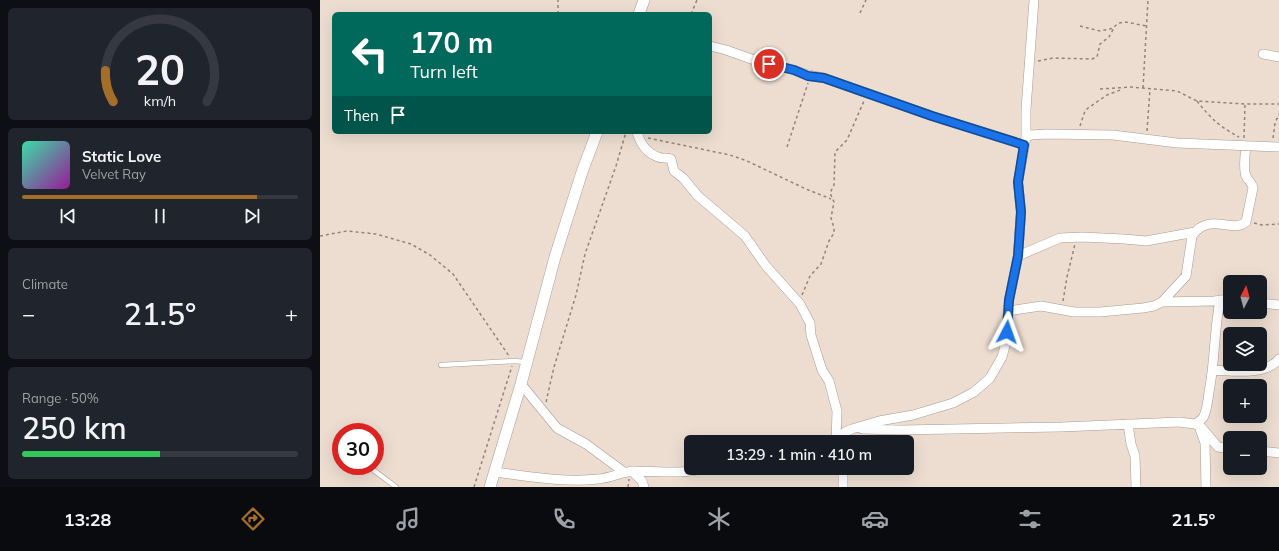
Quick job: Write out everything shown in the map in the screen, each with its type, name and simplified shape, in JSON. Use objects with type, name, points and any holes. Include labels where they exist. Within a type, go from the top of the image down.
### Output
[{"type":"street","points":[[640,12],[644,0]]},
{"type":"street","points":[[844,435],[845,432],[852,429],[879,421],[913,415],[953,403],[974,392],[990,378],[1002,357],[1005,346],[1009,300],[1018,256],[1021,212],[1018,182],[1025,141],[1034,0]]},
{"type":"street","points":[[712,46],[810,76],[824,78],[868,92],[893,103],[932,116],[1025,141]]},
{"type":"street","points":[[1263,54],[1279,57]]},
{"type":"street","points":[[490,487],[521,384],[555,257],[582,172],[596,134]]},
{"type":"street","points":[[638,134],[645,148],[658,157],[667,157],[671,159],[674,171],[683,178],[698,196],[745,236],[766,266],[799,302],[810,323],[811,335],[822,370],[828,377],[837,411],[837,435]]},
{"type":"street","points":[[1025,141],[1031,135],[1074,134],[1113,135],[1177,143],[1279,147]]},
{"type":"street","points":[[1018,256],[1060,238],[1082,237],[1146,241],[1195,232],[1210,224],[1240,226],[1247,221],[1253,188],[1253,184],[1248,180],[1246,173],[1246,146]]},
{"type":"street","points":[[1008,311],[1041,306],[1074,312],[1100,312],[1154,306],[1162,302],[1186,276],[1188,269],[1188,253],[1192,236],[1195,232]]},
{"type":"street","points":[[1196,425],[1204,415],[1213,370],[1217,317],[1220,300]]},
{"type":"street","points":[[1162,302],[1223,300]]},
{"type":"street","points":[[1267,304],[1279,305]]},
{"type":"street","points":[[1213,370],[1247,372],[1266,368],[1279,359]]},
{"type":"street","points":[[521,384],[557,428],[586,444],[642,481],[644,487]]},
{"type":"street","points":[[852,429],[908,429],[1178,422],[1196,425],[1207,432],[1218,447],[1223,448]]},
{"type":"street","points":[[1128,424],[1131,444],[1135,456],[1136,487]]},
{"type":"street","points":[[1196,425],[1205,443],[1206,487]]},
{"type":"street","points":[[1267,452],[1279,453]]},
{"type":"street","points":[[494,472],[570,480],[599,479],[628,472],[684,472]]},
{"type":"street","points":[[843,475],[843,487]]},
{"type":"lane","points":[[441,365],[526,362]]},
{"type":"lane","points":[[380,475],[396,487]]},
{"type":"path","points":[[558,0],[558,12]]},
{"type":"path","points":[[692,12],[696,0]]},
{"type":"path","points":[[860,13],[866,0]]},
{"type":"path","points":[[1143,88],[1148,0]]},
{"type":"path","points":[[1030,66],[1034,63],[1053,58],[1094,59],[1097,57],[1100,44],[1109,37],[1115,26],[1125,22],[1147,26]]},
{"type":"path","points":[[1080,26],[1100,31],[1114,28]]},
{"type":"path","points":[[787,147],[810,76]]},
{"type":"path","points":[[1074,134],[1079,127],[1085,111],[1088,108],[1107,95],[1125,88]]},
{"type":"path","points":[[1100,89],[1143,88],[1177,91],[1197,101],[1245,104],[1279,104]]},
{"type":"path","points":[[1146,139],[1150,89]]},
{"type":"path","points":[[799,302],[810,276],[821,264],[829,241],[834,233],[831,218],[834,202],[830,193],[834,186],[835,152],[847,140],[868,92]]},
{"type":"path","points":[[1197,101],[1208,115],[1218,124],[1244,140],[1245,104]]},
{"type":"path","points":[[1269,147],[1272,142],[1275,123],[1279,114]]},
{"type":"path","points":[[545,414],[554,367],[576,295],[585,254],[616,166],[625,134]]},
{"type":"path","points":[[638,134],[736,157],[832,200]]},
{"type":"path","points":[[1247,221],[1262,225],[1279,224]]},
{"type":"path","points":[[320,236],[347,231],[376,234],[411,244],[430,255],[453,274],[514,362],[474,487]]},
{"type":"path","points":[[1053,308],[1060,305],[1063,300],[1075,245],[1082,237]]},
{"type":"route","points":[[769,64],[794,70],[808,76],[824,78],[842,85],[868,92],[893,103],[1024,145],[1018,182],[1021,212],[1018,256],[1009,300],[1007,332]]}]
